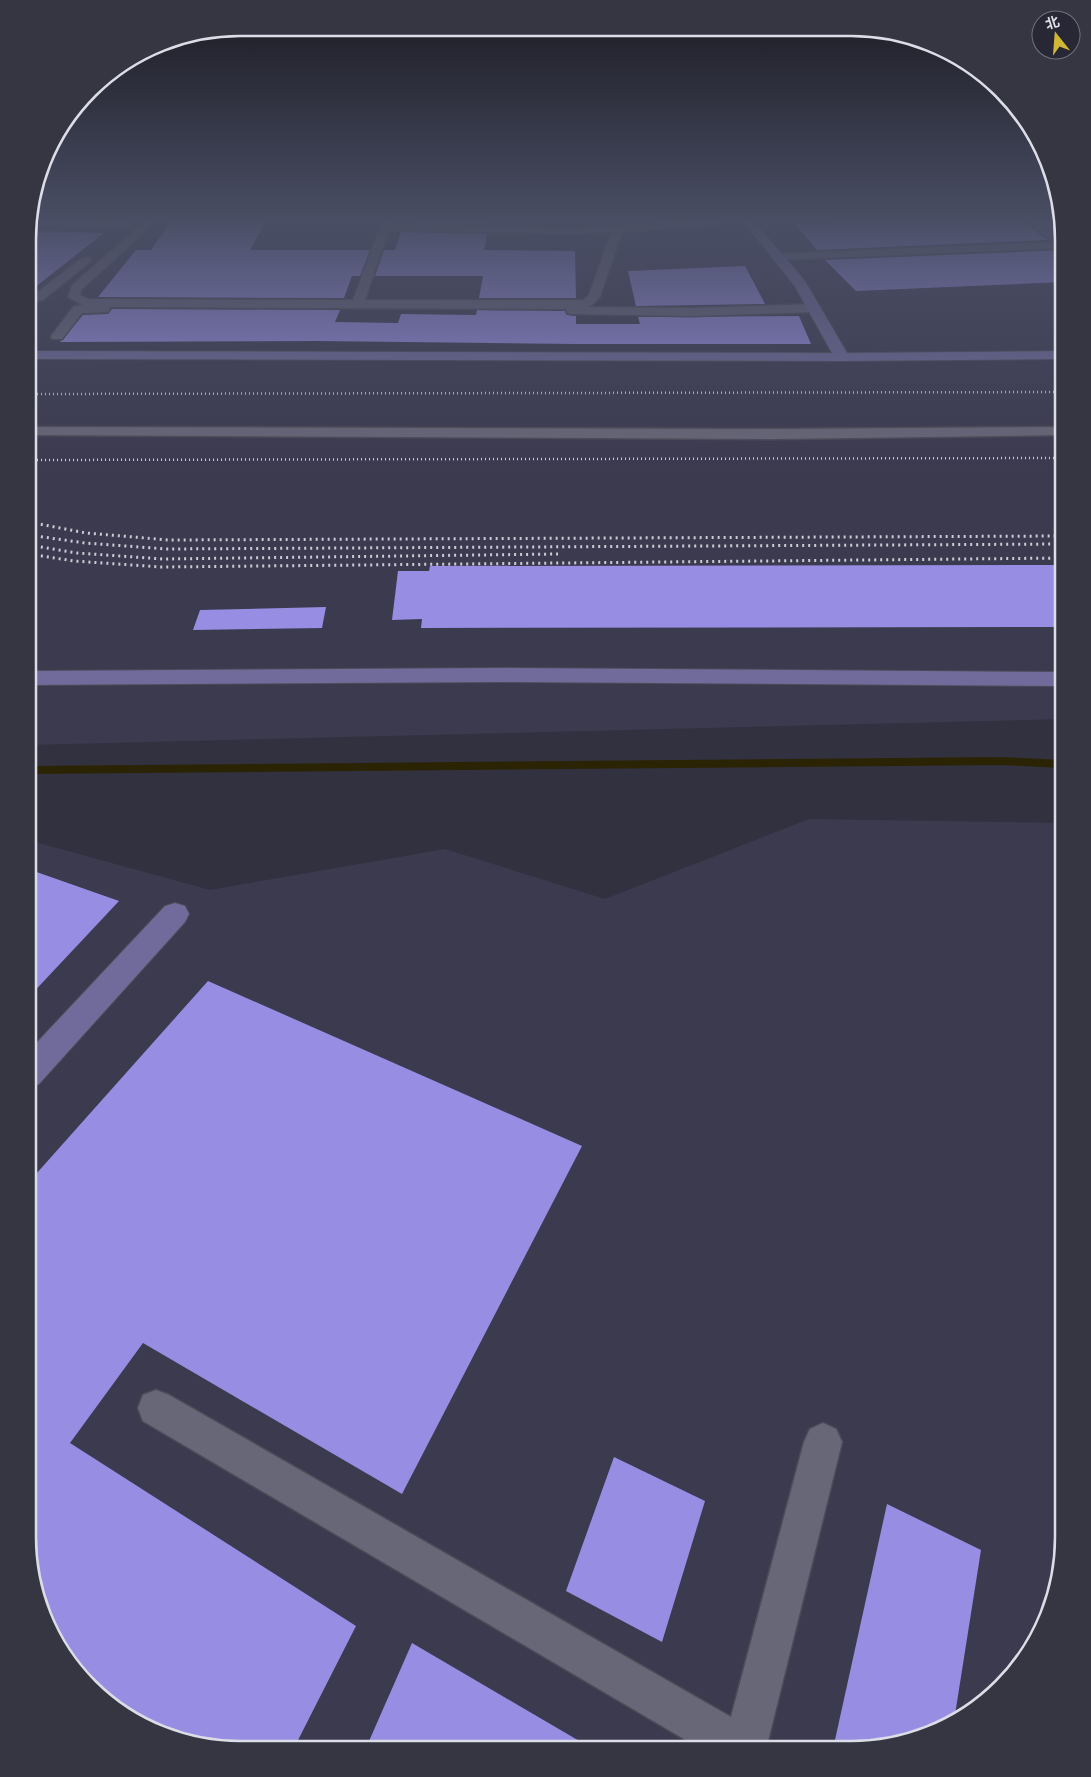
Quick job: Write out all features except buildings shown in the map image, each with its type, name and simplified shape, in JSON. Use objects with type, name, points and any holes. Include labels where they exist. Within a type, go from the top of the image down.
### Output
[{"type":"street","points":[[84,302],[574,305],[588,302]]},
{"type":"street","points":[[811,302],[842,357]]},
{"type":"street","points":[[57,336],[78,309],[691,312],[815,308]]},
{"type":"street","points":[[36,355],[842,357],[1055,355]]},
{"type":"street","points":[[36,431],[777,434],[1055,431]]},
{"type":"street","points":[[36,678],[502,674],[1055,679]]},
{"type":"street","points":[[36,1065],[175,914]]},
{"type":"street","points":[[156,1408],[730,1741]]},
{"type":"street","points":[[746,1741],[823,1442]]},
{"type":"shaded area","points":[[36,302],[1055,302],[1055,719],[36,745]]},
{"type":"shaded area","points":[[809,819],[1055,823],[1055,1537],[1053,1564],[1048,1590],[1034,1627],[1013,1661],[975,1699],[941,1720],[917,1730],[878,1739],[851,1741],[240,1741],[213,1739],[187,1734],[150,1720],[116,1699],[78,1661],[57,1627],[47,1603],[38,1564],[36,1537],[36,842],[210,890],[445,849],[605,899]]},
{"type":"waterway","points":[[36,770],[1002,761],[1055,764]]},
{"type":"railway","points":[[36,394],[1055,392]]},
{"type":"railway","points":[[36,460],[1055,458]]},
{"type":"railway","points":[[36,523],[86,533],[169,540],[1055,536]]},
{"type":"railway","points":[[36,536],[85,543],[166,549],[1055,544]]},
{"type":"railway","points":[[36,546],[77,553],[163,559],[558,554]]},
{"type":"railway","points":[[36,555],[74,561],[161,567],[1055,558]]}]
